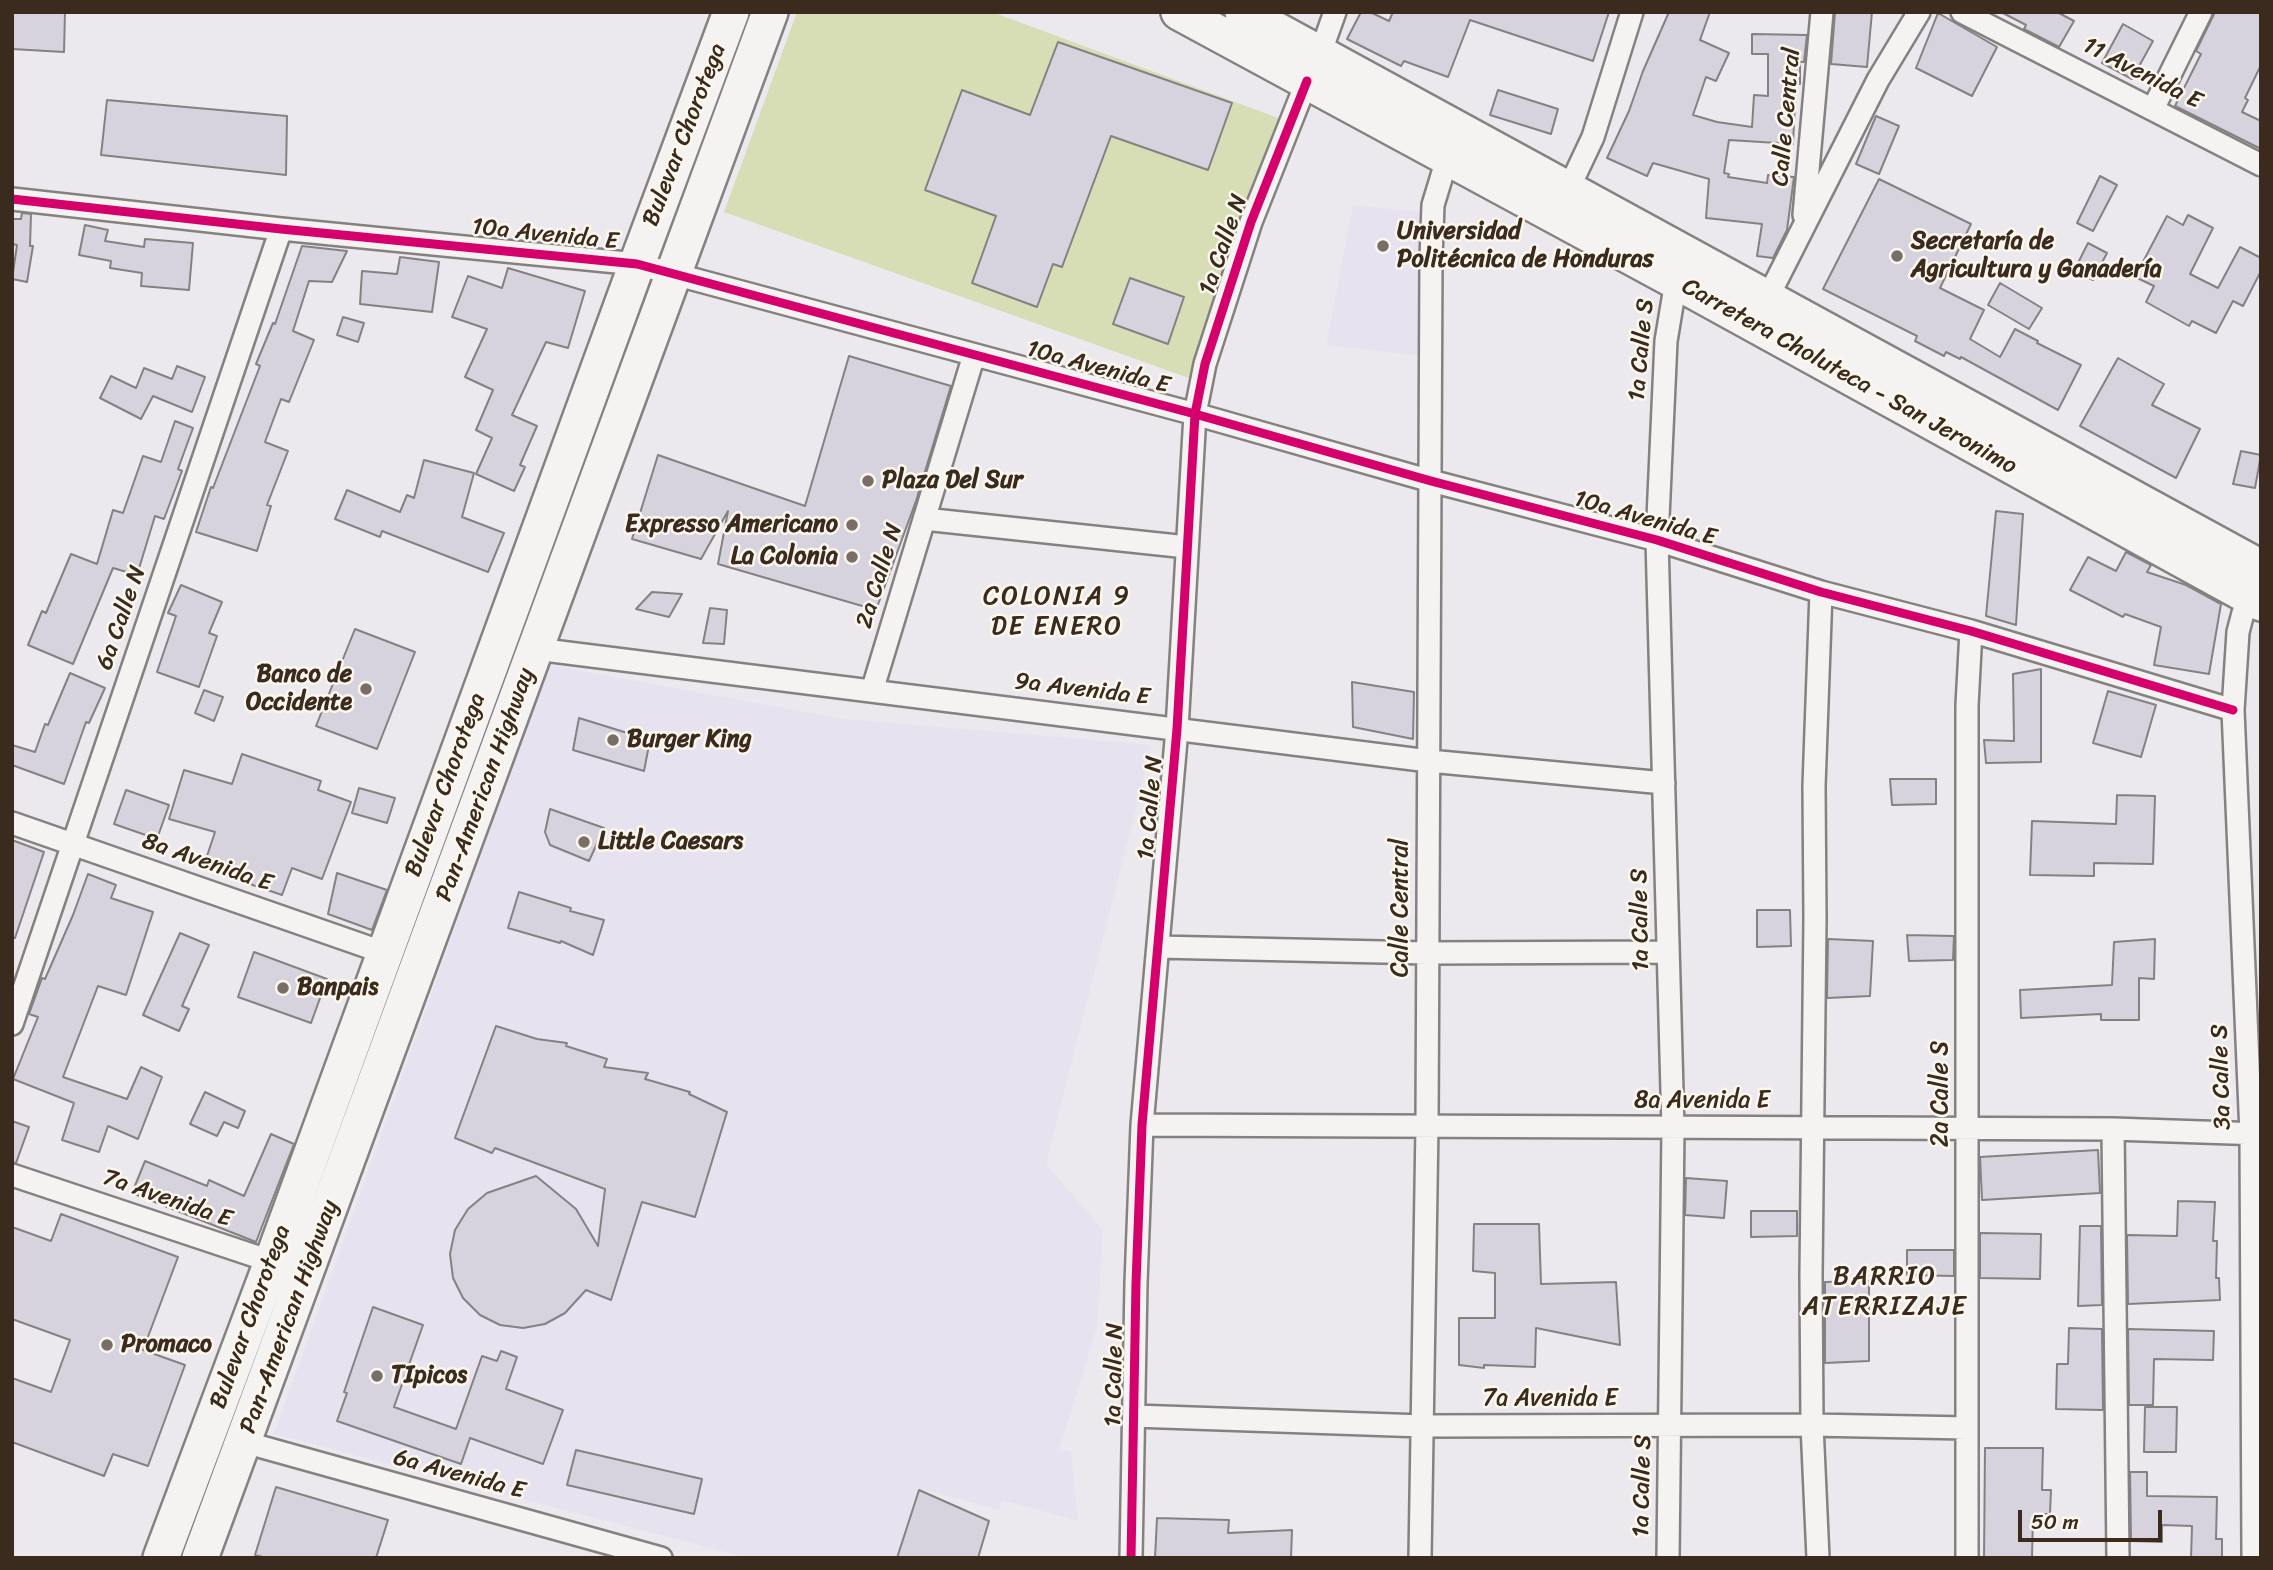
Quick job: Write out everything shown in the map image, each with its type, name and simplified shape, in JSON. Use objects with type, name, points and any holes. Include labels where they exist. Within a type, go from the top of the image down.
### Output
[{"type":"highway","name":"Bulevar Chorotega","points":[[161,1558],[731,12]]},
{"type":"highway","name":"Pan-American Highway","points":[[200,1558],[770,12]]},
{"type":"highway","name":"Carretera Choluteca - San Jeronimo","points":[[1179,12],[1314,67],[1452,144],[1676,281],[2258,589]]},
{"type":"highway","name":"Carretera Choluteca - San Jeronimo","points":[[1243,12],[1314,67]]},
{"type":"highway","name":"Carretera Choluteca - San Jeronimo","points":[[1452,144],[1568,190],[1768,297],[2258,589]]},
{"type":"street","name":"1a Calle N","points":[[1130,1558],[1142,1125],[1177,729],[1195,414],[1205,364],[1251,222],[1335,12]]},
{"type":"street","points":[[1568,190],[1592,137],[1632,12]]},
{"type":"street","name":"Calle Central","points":[[1802,227],[1822,12]]},
{"type":"street","points":[[1768,297],[1878,80],[1919,12]]},
{"type":"street","name":"11 Avenida E","points":[[1962,12],[2261,165]]},
{"type":"street","points":[[2153,109],[2200,12]]},
{"type":"street","name":"Calle Central","points":[[1420,1558],[1427,1126],[1431,258],[1433,205],[1452,144]]},
{"type":"street","name":"10a Avenida E","points":[[12,199],[637,264],[1657,540],[1821,592],[1970,631],[2233,710]]},
{"type":"street","name":"6a Calle N","points":[[12,1024],[281,229]]},
{"type":"street","name":"1a Calle S","points":[[1668,1558],[1673,1128],[1657,540],[1666,341],[1676,281]]},
{"type":"street","name":"2a Calle N","points":[[872,691],[974,355]]},
{"type":"street","points":[[925,519],[1187,547]]},
{"type":"street","name":"3a Calle S","points":[[2253,1558],[2257,1484],[2256,1134],[2233,710],[2238,632],[2243,613],[2258,589]]},
{"type":"street","points":[[1818,1558],[1812,1425],[1811,1275],[1814,786],[1821,592]]},
{"type":"street","name":"2a Calle S","points":[[1967,1558],[1967,705],[1970,631]]},
{"type":"street","name":"9a Avenida E","points":[[536,649],[1429,761],[1664,783]]},
{"type":"street","name":"8a Avenida E","points":[[12,822],[385,953]]},
{"type":"street","points":[[1158,947],[1427,953],[1668,952]]},
{"type":"street","name":"8a Avenida E","points":[[1142,1125],[2113,1129],[2256,1134]]},
{"type":"street","points":[[2113,1129],[2118,1558]]},
{"type":"street","name":"7a Avenida E","points":[[12,1174],[306,1272]]},
{"type":"street","name":"7a Avenida E","points":[[1134,1416],[1423,1426],[1812,1425],[1967,1428]]},
{"type":"street","name":"6a Avenida E","points":[[244,1442],[622,1553],[661,1558]]},
{"type":"shaded area","name":"Universidad Politécnica de Honduras","points":[[1353,205],[1422,212],[1420,356],[1326,345]]},
{"type":"shaded area","points":[[549,665],[844,719],[1152,745],[1046,1164],[1103,1230],[1097,1327],[1059,1451],[1071,1451],[1078,1521],[1002,1500],[999,1510],[918,1488],[897,1558],[748,1558],[274,1434]]},
{"type":"green space","points":[[797,12],[992,12],[1281,119],[1189,378],[724,212]],"holes":[[[1058,42],[1122,66],[1108,143],[1062,267],[1053,264],[1037,307],[972,283],[996,216],[925,190],[962,90],[1030,115]]]},
{"type":"building","points":[[12,12],[65,12],[64,52],[12,49]]},
{"type":"building","points":[[1361,12],[1370,12],[1389,21],[1393,12],[1609,12],[1593,61],[1470,20],[1448,77],[1404,61],[1401,66],[1347,39]]},
{"type":"building","points":[[1669,12],[1710,12],[1700,40],[1729,53],[1716,81],[1706,77],[1693,115],[1717,122],[1752,127],[1754,95],[1768,96],[1768,54],[1752,54],[1752,34],[1807,35],[1804,62],[1800,62],[1800,84],[1796,83],[1793,144],[1729,140],[1724,173],[1729,174],[1728,177],[1767,183],[1768,175],[1794,177],[1787,230],[1773,258],[1757,256],[1762,224],[1706,218],[1709,179],[1653,163],[1647,176],[1607,158]]},
{"type":"building","points":[[1835,12],[1872,12],[1867,67],[1831,64]]},
{"type":"building","points":[[2001,12],[2057,12],[2074,21],[2059,47],[2024,29],[2026,25]]},
{"type":"building","points":[[2215,12],[2261,12],[2261,65],[2245,98],[2248,100],[2242,112],[2261,121],[2261,149],[2175,106],[2201,54],[2196,51]]},
{"type":"building","points":[[1938,13],[1997,47],[1972,96],[1916,68]]},
{"type":"building","points":[[2123,24],[2153,41],[2132,79],[2102,63]]},
{"type":"building","points":[[1058,42],[1232,103],[1208,170],[1111,136],[1062,267],[1053,264],[1037,307],[972,283],[996,216],[925,190],[962,90],[1030,115]]},
{"type":"building","points":[[1498,90],[1558,109],[1551,134],[1490,115]]},
{"type":"building","points":[[107,100],[287,116],[286,175],[101,155]]},
{"type":"building","points":[[1876,116],[1899,126],[1879,174],[1856,164]]},
{"type":"building","points":[[2100,176],[2117,185],[2093,231],[2077,223]]},
{"type":"building","name":"Secretaría de Agricultura y Ganadería","points":[[1879,179],[1971,224],[1940,288],[1984,310],[1970,339],[2000,357],[2015,329],[2081,365],[2058,410],[1961,357],[1960,359],[1946,352],[1944,356],[1915,341],[1917,336],[1823,289]]},
{"type":"building","points":[[22,213],[31,214],[30,246],[33,246],[27,282],[12,279],[17,245],[12,244],[12,219],[21,219]]},
{"type":"building","points":[[2188,215],[2213,228],[2190,274],[2218,288],[2240,247],[2261,258],[2261,271],[2243,306],[2233,301],[2216,333],[2192,321],[2189,326],[2146,302],[2154,286],[2135,277],[2167,216],[2183,225]]},
{"type":"building","points":[[85,225],[108,230],[105,241],[144,247],[145,239],[193,243],[189,290],[141,286],[142,273],[110,268],[111,261],[79,255]]},
{"type":"building","points":[[2088,243],[2107,253],[2093,280],[2074,271]]},
{"type":"building","points":[[302,246],[347,251],[332,282],[309,281],[293,331],[314,340],[289,402],[281,399],[265,442],[288,451],[267,505],[271,506],[257,551],[196,532],[211,487],[213,488],[260,366],[256,364],[273,323],[275,324]]},
{"type":"building","points":[[400,257],[439,262],[432,312],[360,304],[362,271],[397,274]]},
{"type":"building","points":[[508,268],[585,291],[568,348],[546,342],[512,415],[537,426],[520,465],[525,467],[514,491],[476,474],[492,438],[476,430],[493,390],[465,377],[487,329],[452,317],[468,276],[502,288]]},
{"type":"building","points":[[1130,278],[1184,297],[1168,344],[1113,324]]},
{"type":"building","points":[[2000,283],[2042,308],[2029,329],[1988,305]]},
{"type":"building","points":[[343,317],[364,323],[358,342],[337,335]]},
{"type":"building","name":"Plaza Del Sur","points":[[849,356],[951,386],[916,501],[876,610],[718,564],[728,511],[701,559],[632,539],[658,455],[805,506]]},
{"type":"building","points":[[2118,358],[2164,384],[2152,405],[2200,429],[2176,478],[2080,426]]},
{"type":"building","points":[[177,366],[205,377],[192,412],[153,396],[141,419],[100,398],[111,376],[136,388],[144,368],[172,379]]},
{"type":"building","points":[[175,421],[193,428],[178,469],[182,471],[164,519],[155,516],[137,575],[113,568],[73,664],[28,645],[42,611],[46,613],[71,554],[97,564],[113,510],[123,513],[143,456],[161,462]]},
{"type":"building","points":[[2241,451],[2261,455],[2255,488],[2233,484]]},
{"type":"building","points":[[424,460],[474,473],[462,517],[504,533],[488,572],[382,531],[380,537],[335,519],[347,490],[400,512],[407,495],[414,498]]},
{"type":"building","points":[[1996,511],[2023,514],[2016,625],[1986,616]]},
{"type":"building","points":[[2126,552],[2151,565],[2147,572],[2186,585],[2221,604],[2209,674],[2154,665],[2161,627],[2125,614],[2123,617],[2070,590],[2088,557],[2116,571]]},
{"type":"building","points":[[181,585],[222,602],[209,633],[217,636],[199,687],[157,672],[176,616],[168,613]]},
{"type":"building","points":[[652,592],[682,594],[669,617],[636,609]]},
{"type":"building","points":[[710,608],[727,610],[724,644],[703,643]]},
{"type":"building","name":"Banco de Occidente","points":[[355,629],[415,652],[377,749],[316,726]]},
{"type":"building","points":[[2041,669],[2041,762],[1986,763],[1984,740],[2014,741],[2013,674]]},
{"type":"building","points":[[70,673],[105,688],[89,723],[86,722],[64,784],[12,765],[12,745],[35,752],[45,724],[48,725]]},
{"type":"building","points":[[1352,682],[1414,692],[1413,739],[1353,727]]},
{"type":"building","points":[[204,690],[223,697],[214,721],[195,713]]},
{"type":"building","points":[[2108,691],[2156,705],[2141,757],[2093,743]]},
{"type":"building","points":[[579,718],[650,740],[644,771],[573,750]]},
{"type":"building","points":[[242,754],[321,781],[318,790],[351,802],[322,879],[292,868],[282,895],[203,868],[215,832],[169,819],[184,770],[232,784]]},
{"type":"building","points":[[1890,779],[1936,779],[1936,804],[1892,805]]},
{"type":"building","points":[[359,788],[395,798],[387,823],[352,813]]},
{"type":"building","points":[[126,790],[169,805],[157,839],[114,824]]},
{"type":"building","points":[[2117,795],[2155,796],[2153,864],[2094,863],[2094,876],[2030,875],[2032,821],[2116,824]]},
{"type":"building","points":[[550,809],[604,828],[589,861],[550,845],[545,832]]},
{"type":"building","points":[[12,840],[44,852],[15,938],[12,938]]},
{"type":"building","points":[[337,873],[387,890],[372,930],[328,914]]},
{"type":"building","points":[[88,874],[116,885],[111,898],[153,912],[126,995],[98,986],[63,1077],[127,1099],[141,1067],[162,1077],[138,1139],[108,1126],[99,1152],[62,1140],[74,1103],[13,1079],[38,1017],[29,1014],[42,978],[45,979]]},
{"type":"building","points":[[519,892],[604,920],[593,955],[561,941],[560,943],[508,928]]},
{"type":"building","points":[[1757,910],[1790,910],[1791,946],[1757,947]]},
{"type":"building","points":[[180,933],[209,945],[182,1006],[189,1009],[179,1031],[143,1015]]},
{"type":"building","points":[[1907,935],[1954,936],[1953,960],[1909,961]]},
{"type":"building","points":[[1828,939],[1873,941],[1870,996],[1827,998]]},
{"type":"building","points":[[2155,939],[2154,979],[2139,978],[2139,1020],[2101,1020],[2101,1014],[2021,1018],[2020,990],[2112,985],[2114,942]]},
{"type":"building","name":"Banpais","points":[[254,952],[327,979],[311,1023],[238,997]]},
{"type":"building","points":[[496,1026],[537,1039],[567,1043],[566,1046],[607,1059],[604,1067],[648,1073],[645,1079],[690,1092],[689,1094],[727,1112],[695,1217],[642,1202],[611,1300],[586,1290],[565,1313],[545,1324],[523,1328],[500,1325],[480,1315],[463,1298],[453,1278],[450,1254],[455,1230],[468,1209],[487,1193],[536,1176],[576,1209],[598,1246],[605,1189],[495,1148],[492,1153],[455,1138]]},
{"type":"building","points":[[205,1092],[245,1111],[238,1128],[224,1122],[217,1136],[190,1124]]},
{"type":"building","points":[[12,1121],[29,1127],[16,1163],[12,1162]]},
{"type":"building","points":[[271,1134],[294,1144],[256,1242],[132,1193],[145,1161],[207,1186],[209,1180],[244,1196]]},
{"type":"building","points":[[2098,1150],[2100,1193],[1982,1200],[1980,1157]]},
{"type":"building","points":[[1686,1178],[1727,1181],[1724,1218],[1685,1215]]},
{"type":"building","points":[[2178,1201],[2215,1202],[2213,1241],[2217,1241],[2216,1278],[2219,1278],[2220,1300],[2128,1304],[2127,1235],[2177,1236]]},
{"type":"building","points":[[1751,1211],[1797,1211],[1797,1236],[1751,1237]]},
{"type":"building","name":"Promaco","points":[[61,1214],[178,1257],[143,1350],[185,1365],[148,1466],[113,1454],[104,1476],[12,1442],[12,1378],[51,1392],[70,1340],[12,1319],[12,1227],[51,1241]]},
{"type":"building","points":[[1474,1224],[1539,1224],[1541,1284],[1616,1282],[1620,1345],[1536,1328],[1535,1367],[1484,1365],[1484,1368],[1459,1365],[1459,1318],[1495,1318],[1495,1273],[1473,1271]]},
{"type":"building","points":[[2080,1226],[2101,1226],[2102,1305],[2078,1306]]},
{"type":"building","points":[[1980,1233],[2041,1234],[2040,1279],[1980,1278]]},
{"type":"building","points":[[1907,1250],[1954,1250],[1954,1276],[1907,1275]]},
{"type":"building","points":[[1869,1281],[1869,1361],[1825,1363],[1825,1282]]},
{"type":"building","name":"TIpicos","points":[[373,1307],[423,1325],[394,1407],[456,1429],[482,1356],[497,1361],[501,1351],[517,1357],[506,1389],[563,1410],[543,1464],[470,1438],[461,1464],[337,1421]]},
{"type":"building","points":[[2069,1328],[2102,1329],[2103,1410],[2056,1409],[2057,1364],[2068,1364]]},
{"type":"building","points":[[2128,1329],[2214,1331],[2213,1360],[2154,1359],[2153,1405],[2129,1405]]},
{"type":"building","points":[[2145,1407],[2177,1407],[2176,1452],[2144,1452]]},
{"type":"building","points":[[1985,1448],[2043,1448],[2042,1490],[2051,1490],[2050,1514],[2033,1514],[2032,1558],[1984,1558]]},
{"type":"building","points":[[576,1450],[702,1479],[694,1514],[567,1485]]},
{"type":"building","points":[[2130,1472],[2147,1472],[2147,1496],[2217,1497],[2216,1539],[2222,1539],[2222,1558],[2191,1558],[2192,1526],[2162,1525],[2162,1542],[2131,1541]]},
{"type":"building","points":[[276,1487],[388,1520],[376,1558],[266,1558],[255,1555]]},
{"type":"building","points":[[919,1490],[989,1521],[978,1558],[897,1558]]},
{"type":"building","points":[[1157,1518],[1229,1520],[1228,1533],[1292,1530],[1291,1558],[1155,1558]]},
{"type":"cycle path","points":[[1131,1558],[1142,1125],[1177,729],[1195,414],[1205,364],[1251,222],[1307,81]]},
{"type":"cycle path","points":[[12,199],[637,264],[1657,540],[1821,592],[1971,631],[2233,710]]},
{"type":"place","name":"Universidad Politécnica de Honduras","points":[[1383,246]]},
{"type":"place","name":"Secretaría de Agricultura y Ganadería","points":[[1897,256]]},
{"type":"place","name":"Plaza Del Sur","points":[[868,481]]},
{"type":"place","name":"Expresso Americano","points":[[852,525]]},
{"type":"place","name":"La Colonia","points":[[852,557]]},
{"type":"place","name":"Banco de Occidente","points":[[366,689]]},
{"type":"place","name":"Burger King","points":[[613,740]]},
{"type":"place","name":"Little Caesars","points":[[584,842]]},
{"type":"place","name":"Banpais","points":[[283,988]]},
{"type":"place","name":"Promaco","points":[[107,1345]]},
{"type":"place","name":"TIpicos","points":[[377,1376]]},
{"type":"district","name":"COLONIA 9 DE ENERO","points":[[1057,612]]},
{"type":"district","name":"BARRIO ATERRIZAJE","points":[[1885,1292]]}]
